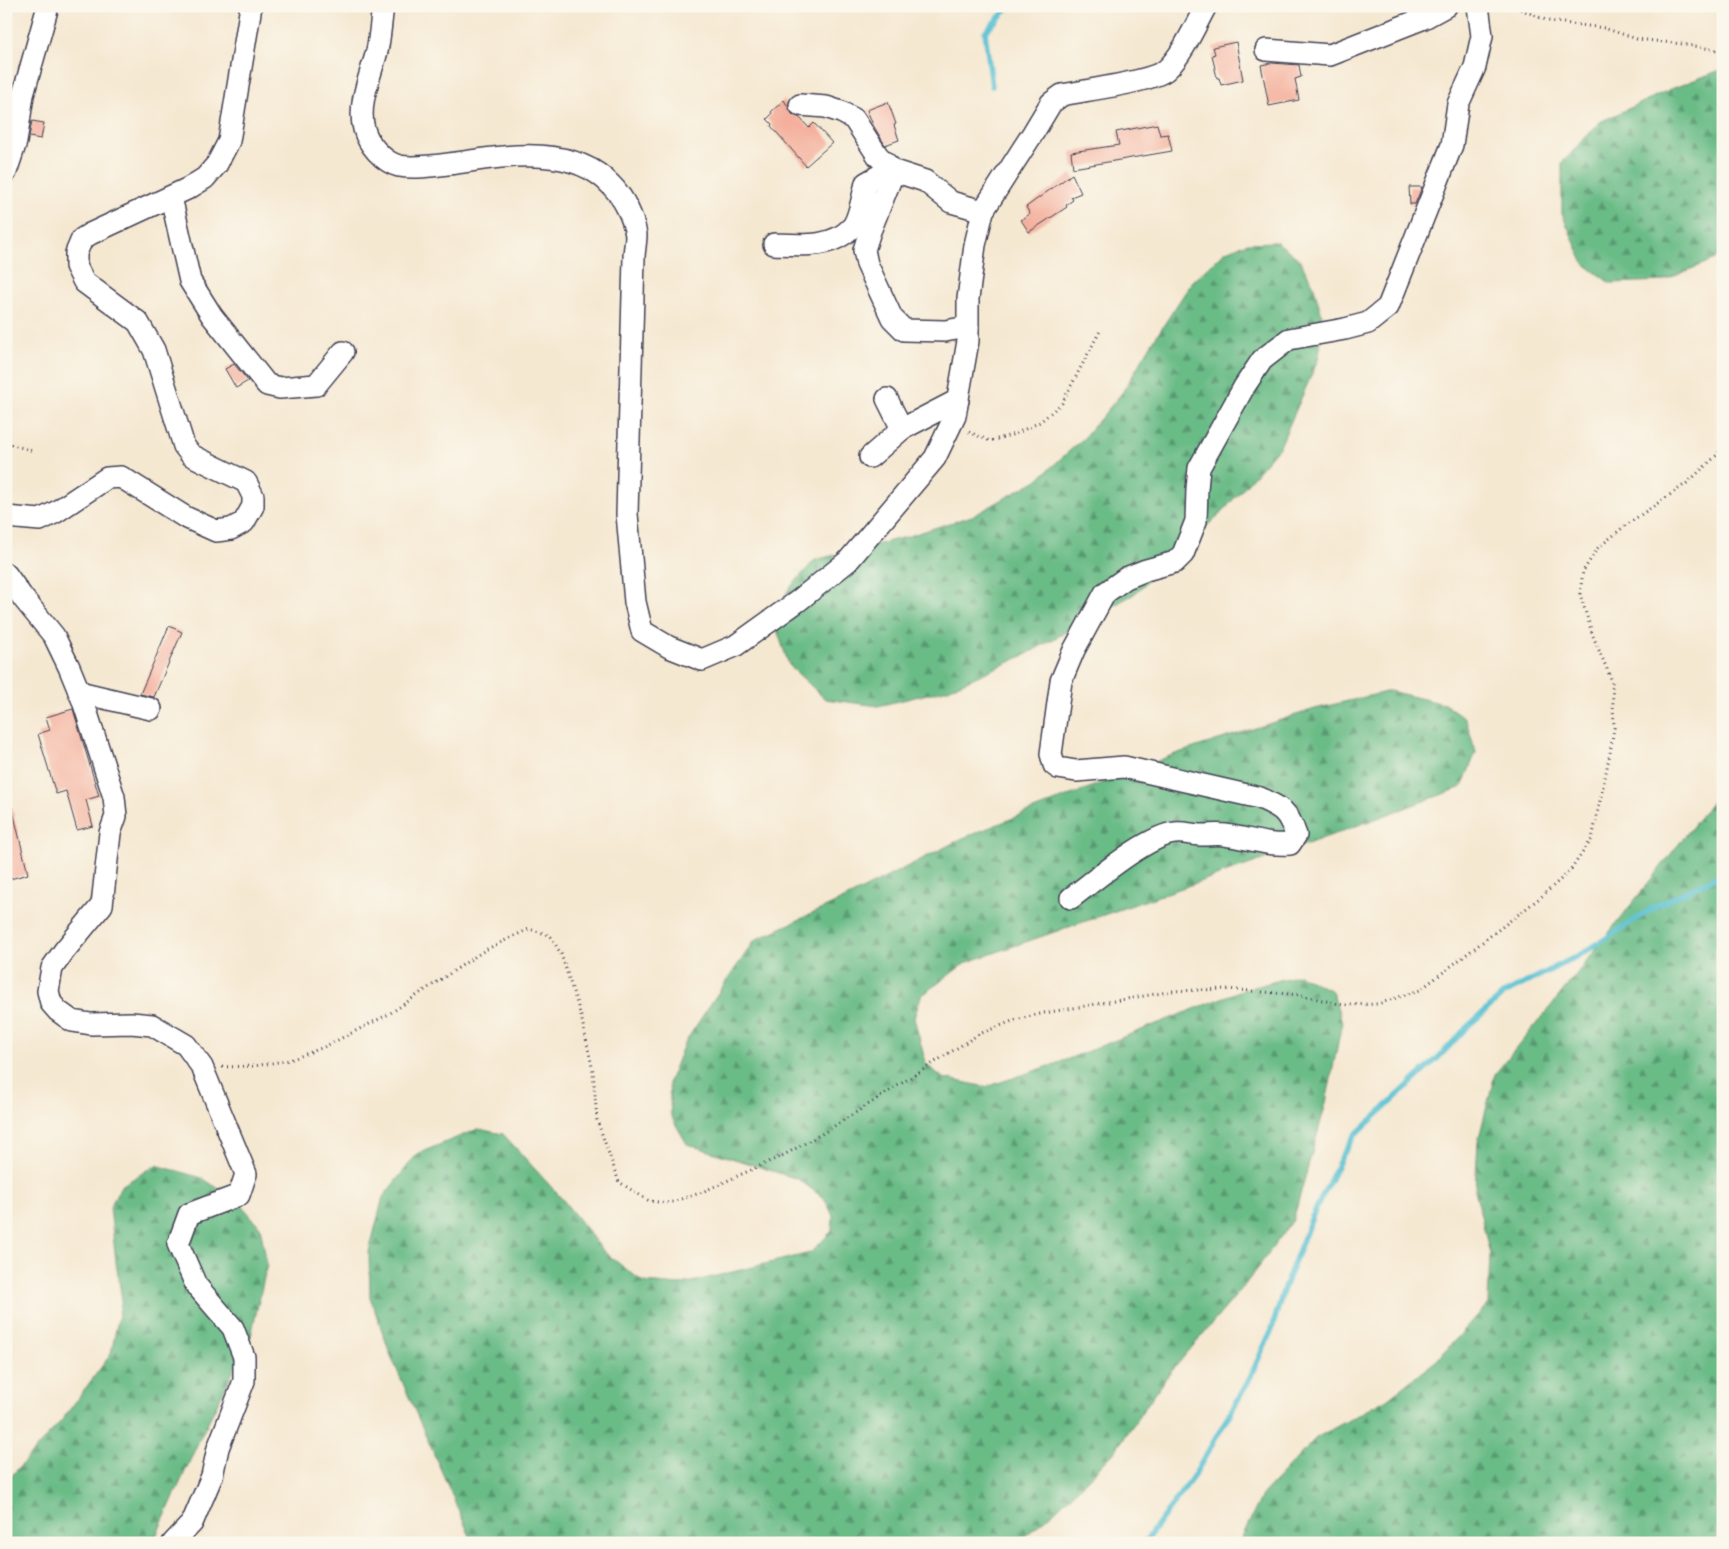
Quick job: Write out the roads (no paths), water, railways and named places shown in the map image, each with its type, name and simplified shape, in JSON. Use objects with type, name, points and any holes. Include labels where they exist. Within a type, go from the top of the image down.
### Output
[{"type":"street","points":[[6,172],[16,142],[24,95],[48,6]]},
{"type":"street","points":[[6,517],[40,520],[56,512],[107,478],[121,477],[185,517],[216,531],[231,529],[244,522],[253,506],[253,496],[246,482],[191,455],[184,446],[154,350],[138,322],[84,282],[76,266],[76,252],[82,239],[171,197],[205,178],[217,164],[229,141],[251,6]]},
{"type":"street","points":[[383,6],[378,49],[362,108],[364,129],[373,147],[383,158],[398,166],[433,166],[532,155],[565,160],[587,167],[605,178],[617,191],[631,214],[636,236],[627,514],[635,602],[642,632],[669,647],[702,660],[735,646],[798,601],[848,561],[935,458],[955,416],[968,341],[968,299],[975,245],[983,211],[1034,133],[1050,103],[1062,95],[1148,78],[1166,70],[1178,56],[1206,6]]},
{"type":"street","points":[[1266,50],[1330,55],[1424,18],[1446,6]]},
{"type":"street","points":[[1071,898],[1122,860],[1152,841],[1174,833],[1224,834],[1259,843],[1281,845],[1290,844],[1296,835],[1291,820],[1280,807],[1260,798],[1124,768],[1076,771],[1058,768],[1054,765],[1051,754],[1060,680],[1105,593],[1126,578],[1146,570],[1176,562],[1183,554],[1196,521],[1199,468],[1244,387],[1262,360],[1289,339],[1368,323],[1388,307],[1452,145],[1458,104],[1475,67],[1482,36],[1478,6]]},
{"type":"street","points":[[800,105],[826,107],[854,119],[878,156],[894,171],[925,181],[951,202],[983,211]]},
{"type":"street","points":[[774,244],[816,245],[840,236],[853,227],[866,184],[880,175],[894,171]]},
{"type":"street","points":[[894,171],[864,250],[867,264],[892,318],[904,330],[946,330],[968,327]]},
{"type":"street","points":[[171,197],[190,281],[212,316],[267,385],[280,388],[316,385],[343,352]]},
{"type":"street","points":[[887,399],[902,429]]},
{"type":"street","points":[[870,457],[902,429],[958,400]]},
{"type":"street","points":[[6,574],[54,636],[70,667],[114,797],[116,816],[110,833],[102,905],[52,968],[48,991],[51,1003],[58,1011],[72,1021],[92,1024],[131,1023],[152,1025],[186,1045],[202,1067],[246,1174],[239,1195],[189,1214],[178,1244],[196,1285],[233,1328],[244,1357],[244,1381],[218,1448],[212,1476],[192,1522],[173,1543]]},
{"type":"street","points":[[79,692],[151,709]]},
{"type":"waterway","points":[[992,86],[985,32],[1010,6]]},
{"type":"waterway","points":[[1144,1543],[1195,1474],[1247,1384],[1272,1329],[1283,1291],[1311,1219],[1342,1156],[1355,1135],[1504,994],[1585,952],[1656,906],[1723,874]]}]
